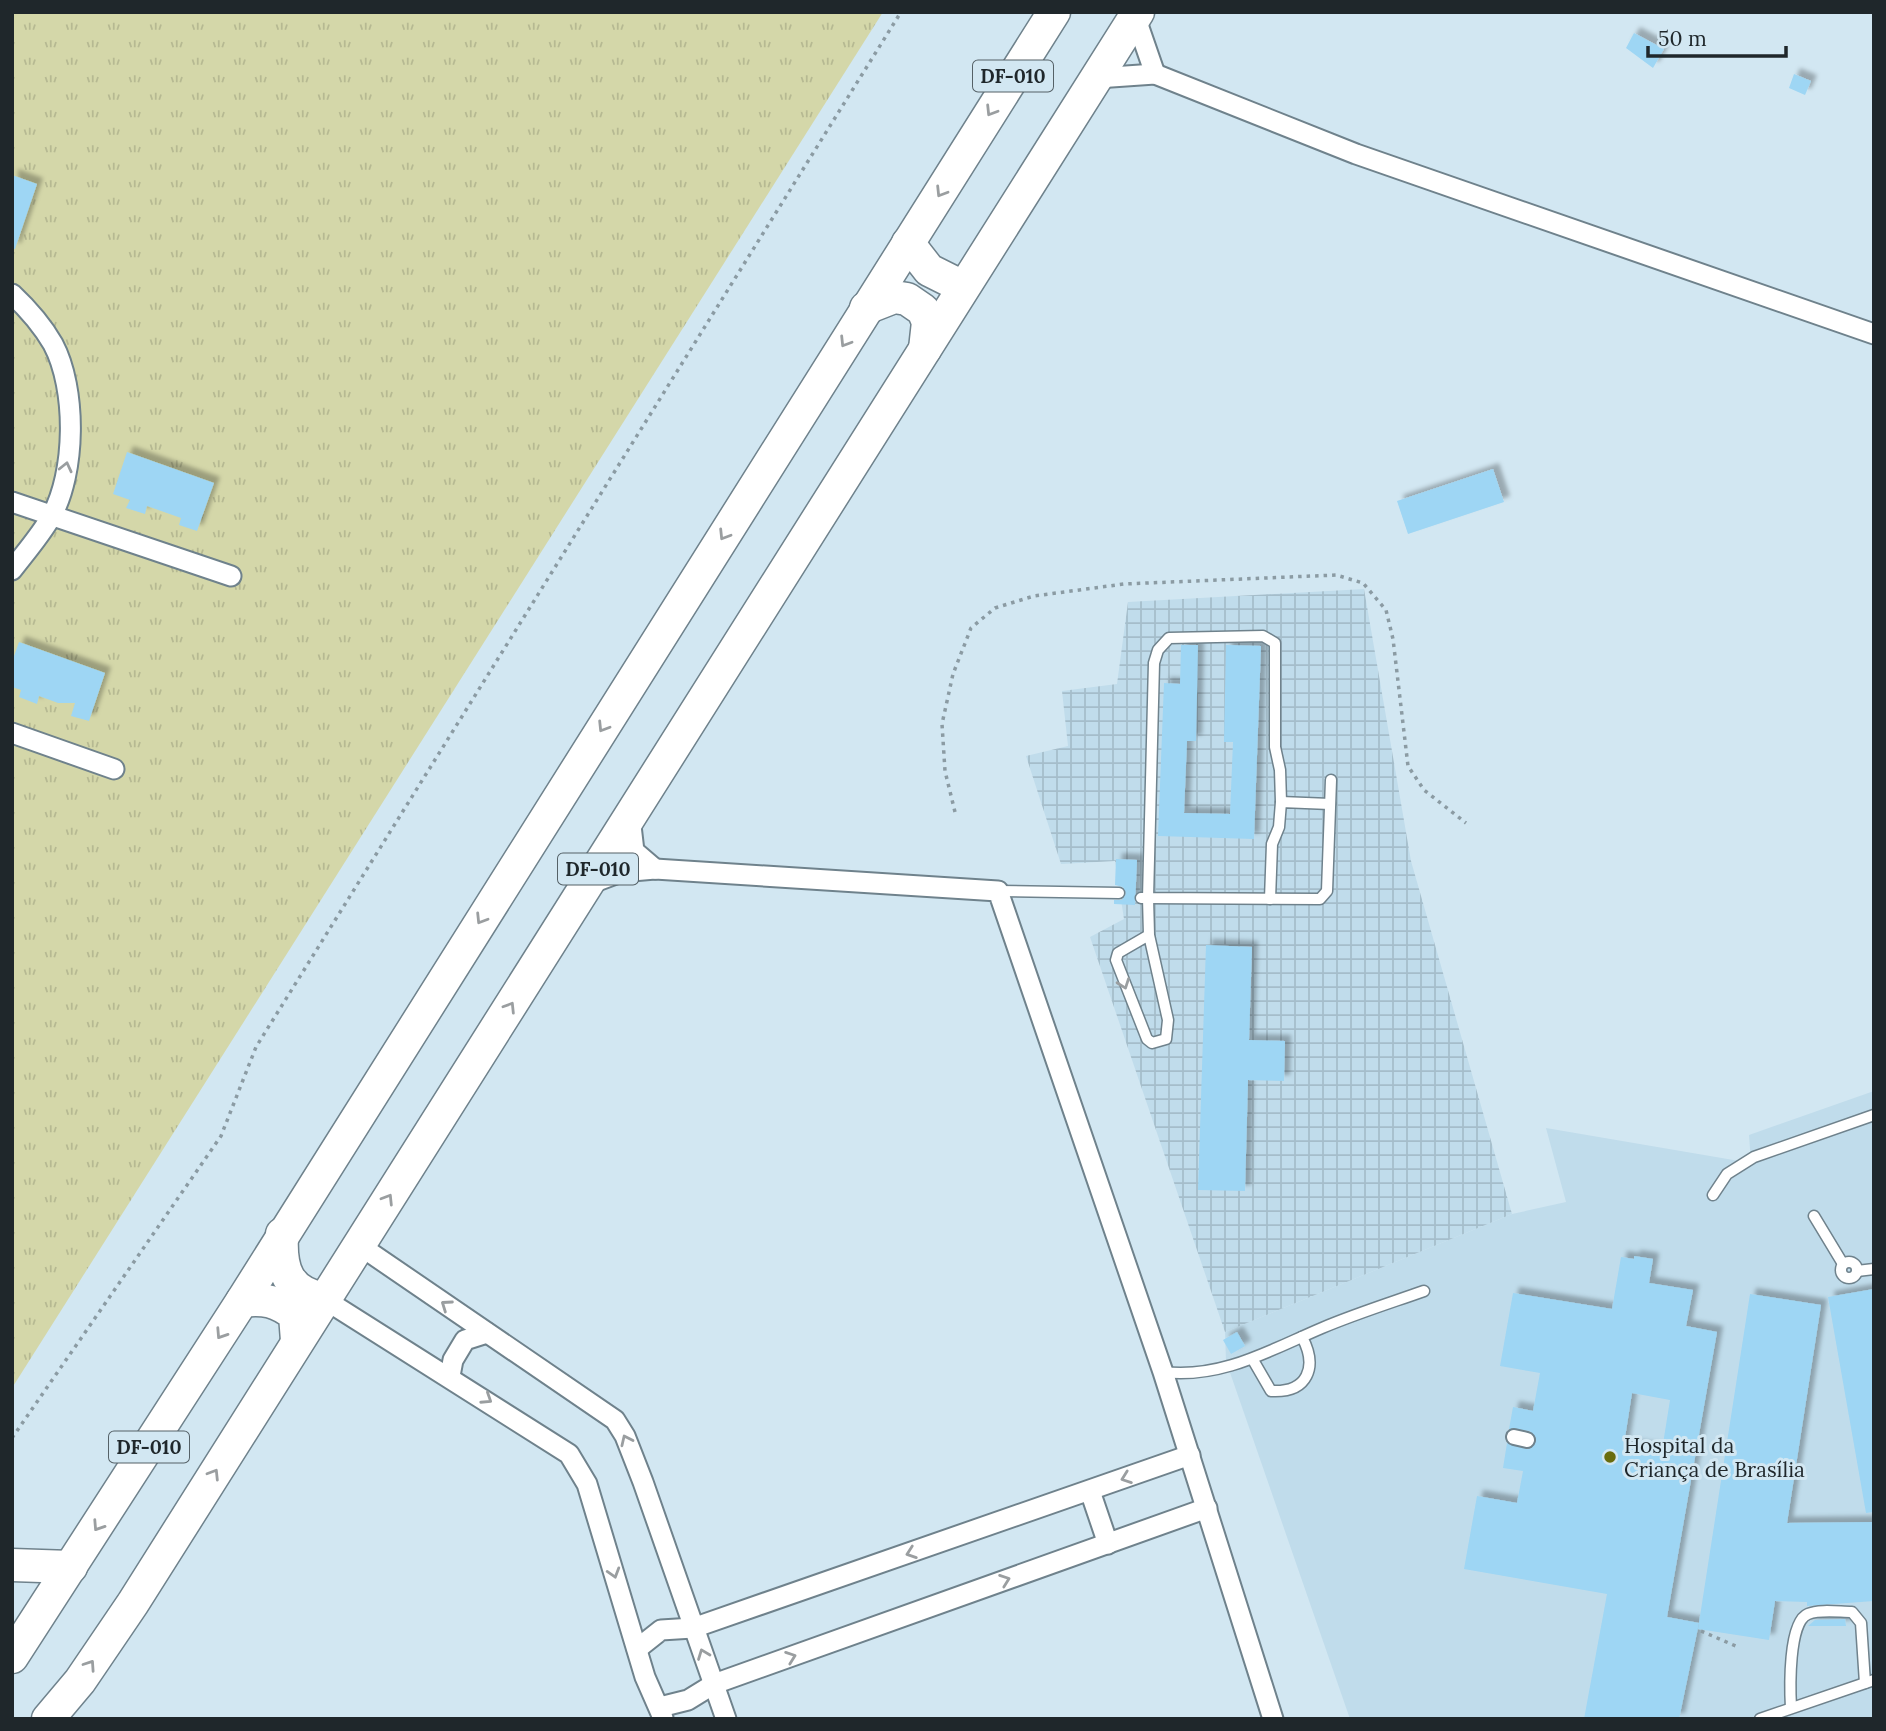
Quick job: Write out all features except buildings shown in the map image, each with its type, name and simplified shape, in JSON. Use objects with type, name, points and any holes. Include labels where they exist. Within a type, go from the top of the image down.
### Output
[{"type":"main road","name":"DF-010","points":[[14,1649],[71,1567],[242,1301],[1054,12]]},
{"type":"main road","name":"DF-010","points":[[48,1719],[79,1681],[133,1604],[1137,14]]},
{"type":"main road","points":[[908,243],[929,270],[963,287]]},
{"type":"main road","points":[[866,308],[894,297],[907,299],[923,310],[928,322],[925,349]]},
{"type":"main road","points":[[282,1234],[281,1258],[285,1273],[302,1293],[324,1299]]},
{"type":"main road","points":[[242,1301],[264,1298],[283,1306],[295,1315],[297,1341]]},
{"type":"main road","points":[[12,1565],[71,1567]]},
{"type":"street","points":[[1137,14],[1155,74]]},
{"type":"street","points":[[1097,78],[1155,74],[1356,154],[1874,334]]},
{"type":"street","points":[[12,294],[32,313],[54,346],[67,388],[71,426],[68,463],[52,516],[12,570]]},
{"type":"street","points":[[12,502],[231,576]]},
{"type":"street","points":[[12,733],[114,769]]},
{"type":"street","points":[[630,817],[634,851],[655,869]]},
{"type":"street","points":[[589,884],[621,872],[655,869],[998,891],[1163,1372],[1273,1719]]},
{"type":"street","points":[[359,1245],[615,1420],[625,1436],[643,1482],[726,1719]]},
{"type":"street","points":[[324,1299],[450,1376],[569,1454],[580,1468],[645,1677],[662,1713],[714,1684],[1207,1508]]},
{"type":"street","points":[[450,1376],[453,1360],[465,1340],[486,1333]]},
{"type":"street","points":[[637,1649],[661,1630],[692,1628],[1190,1455]]},
{"type":"street","points":[[1090,1491],[1108,1544]]},
{"type":"lane","points":[[1149,935],[1118,953],[1116,960],[1147,1039],[1152,1043],[1166,1039],[1169,1031],[1144,898],[1154,663],[1158,650],[1169,638],[1262,636],[1275,643],[1275,747],[1280,770],[1281,803],[1279,827],[1272,844],[1270,899]]},
{"type":"lane","points":[[1144,898],[1309,900],[1324,897],[1327,891],[1331,779]]},
{"type":"lane","points":[[1281,803],[1330,804]]},
{"type":"lane","points":[[998,891],[1119,893]]},
{"type":"lane","points":[[1713,1195],[1727,1174],[1754,1157],[1874,1115]]},
{"type":"lane","points":[[1814,1216],[1843,1264],[1842,1272],[1848,1277],[1857,1271],[1874,1269]]},
{"type":"lane","points":[[1163,1372],[1202,1374],[1253,1360],[1424,1291]]},
{"type":"lane","points":[[1253,1360],[1271,1391],[1282,1392],[1299,1385],[1308,1374],[1311,1362],[1302,1338]]},
{"type":"lane","points":[[1760,1719],[1870,1681],[1861,1623],[1852,1612],[1811,1613],[1800,1622],[1791,1660],[1791,1708]]},
{"type":"path","points":[[12,1438],[221,1136],[256,1047],[901,12]]},
{"type":"path","points":[[954,812],[945,771],[943,724],[953,674],[971,628],[995,608],[1034,596],[1124,584],[1336,575],[1363,583],[1386,610],[1393,639],[1408,766],[1424,790],[1466,823]]},
{"type":"path","points":[[1701,1631],[1738,1647]]},
{"type":"shaded area","points":[[1364,589],[1411,861],[1512,1214],[1225,1332],[1090,937],[1124,919],[1115,861],[1061,864],[1026,756],[1068,746],[1062,691],[1117,684],[1128,602]]},
{"type":"shaded area","points":[[1874,1091],[1874,1719],[1350,1719],[1226,1361],[1225,1332],[1512,1214],[1566,1202],[1546,1128],[1751,1163],[1749,1135]]},
{"type":"green space","points":[[12,12],[883,12],[12,1388]]},
{"type":"place","name":"Hospital da Criança de Brasília","points":[[1610,1457]]}]
